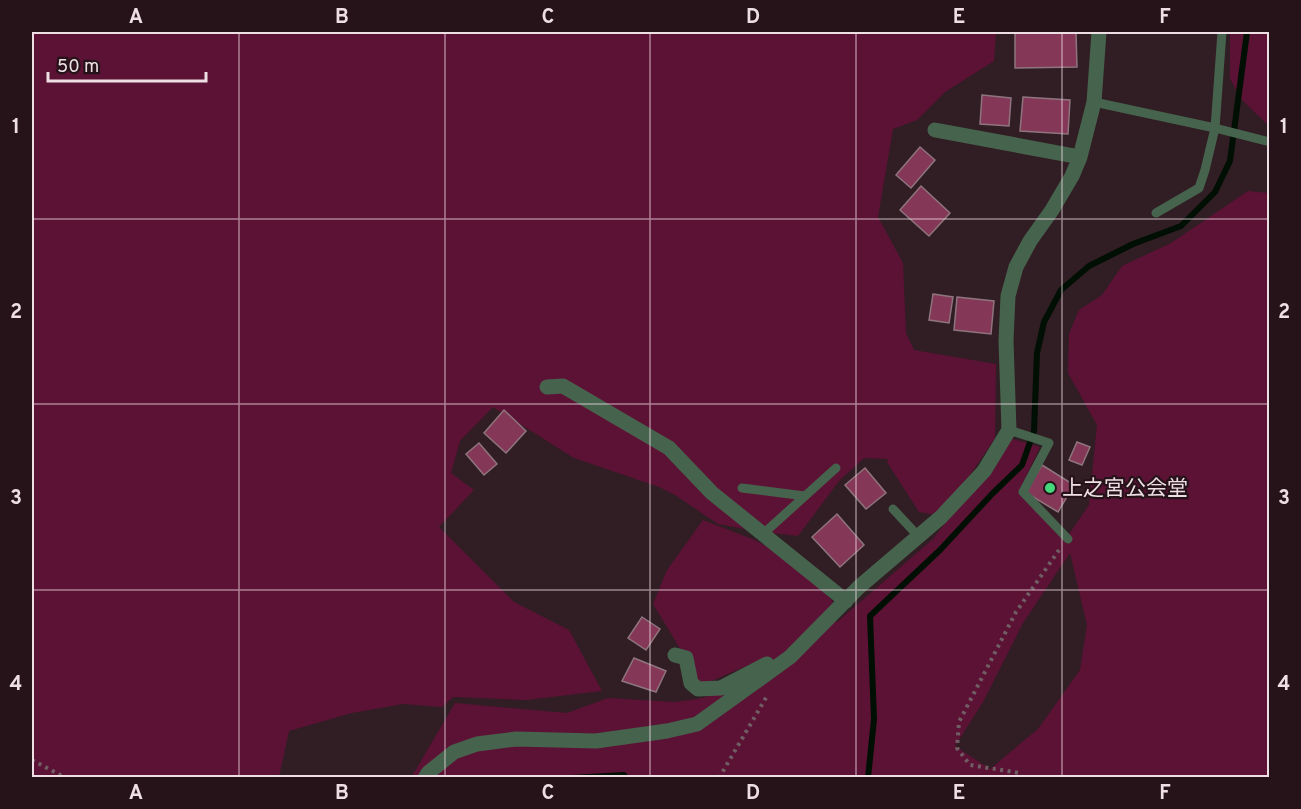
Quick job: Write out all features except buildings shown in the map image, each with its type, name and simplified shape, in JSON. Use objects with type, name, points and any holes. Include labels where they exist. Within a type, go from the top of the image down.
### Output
[{"type":"street","points":[[425,777],[428,772],[454,752],[477,744],[525,739],[596,741],[667,731],[697,724],[790,657],[846,601],[941,517],[984,471],[1008,429],[1006,341],[1008,296],[1016,267],[1030,241],[1057,202],[1080,157],[1094,102],[1099,32]]},
{"type":"street","points":[[934,130],[1080,157]]},
{"type":"street","points":[[548,387],[563,386],[669,448],[712,493],[846,601]]},
{"type":"street","points":[[675,655],[686,658],[691,683],[698,689],[721,688],[774,660],[790,657]]},
{"type":"lane","points":[[1156,213],[1199,188],[1219,129],[1222,32]]},
{"type":"lane","points":[[1094,102],[1269,142]]},
{"type":"lane","points":[[1008,429],[1049,443],[1023,492],[1068,538]]},
{"type":"lane","points":[[763,534],[836,468]]},
{"type":"lane","points":[[742,488],[805,496]]},
{"type":"lane","points":[[893,510],[919,537]]},
{"type":"path","points":[[1022,777],[1020,773],[970,765],[957,748],[959,722],[1016,612],[1068,538]]},
{"type":"path","points":[[719,777],[772,687]]},
{"type":"path","points":[[32,760],[66,777]]},
{"type":"shaded area","points":[[32,32],[996,32],[994,61],[945,92],[917,120],[893,129],[878,217],[903,263],[906,333],[914,350],[996,364],[995,438],[970,475],[936,515],[919,512],[887,462],[888,459],[864,458],[839,481],[798,536],[718,524],[659,487],[574,458],[493,407],[460,441],[451,473],[474,490],[439,527],[514,602],[569,630],[602,691],[526,700],[453,697],[442,707],[403,704],[352,713],[289,731],[279,777],[32,777]]},
{"type":"shaded area","points":[[1230,32],[1269,32],[1269,126],[1240,98],[1230,78]]},
{"type":"shaded area","points":[[1248,191],[1269,193],[1269,777],[411,778],[455,703],[567,713],[608,698],[674,702],[698,699],[740,687],[770,656],[702,685],[653,604],[667,570],[703,520],[757,541],[810,573],[833,602],[821,617],[837,622],[933,539],[1009,438],[1040,447],[1020,489],[1067,537],[1089,505],[1097,425],[1068,373],[1069,334],[1079,310],[1102,295],[1122,266],[1171,243]],"holes":[[[1070,553],[1087,625],[1080,670],[1038,729],[990,769],[955,746],[983,702],[1023,623]]]},
{"type":"waterway","points":[[868,778],[874,719],[870,616],[940,550],[1022,465],[1034,431],[1037,353],[1044,322],[1061,290],[1089,266],[1133,244],[1181,226],[1215,192],[1230,161],[1247,32]]},
{"type":"waterway","points":[[572,778],[624,775],[626,778]]},
{"type":"place","name":"上之宮公会堂","points":[[1050,488]]}]
